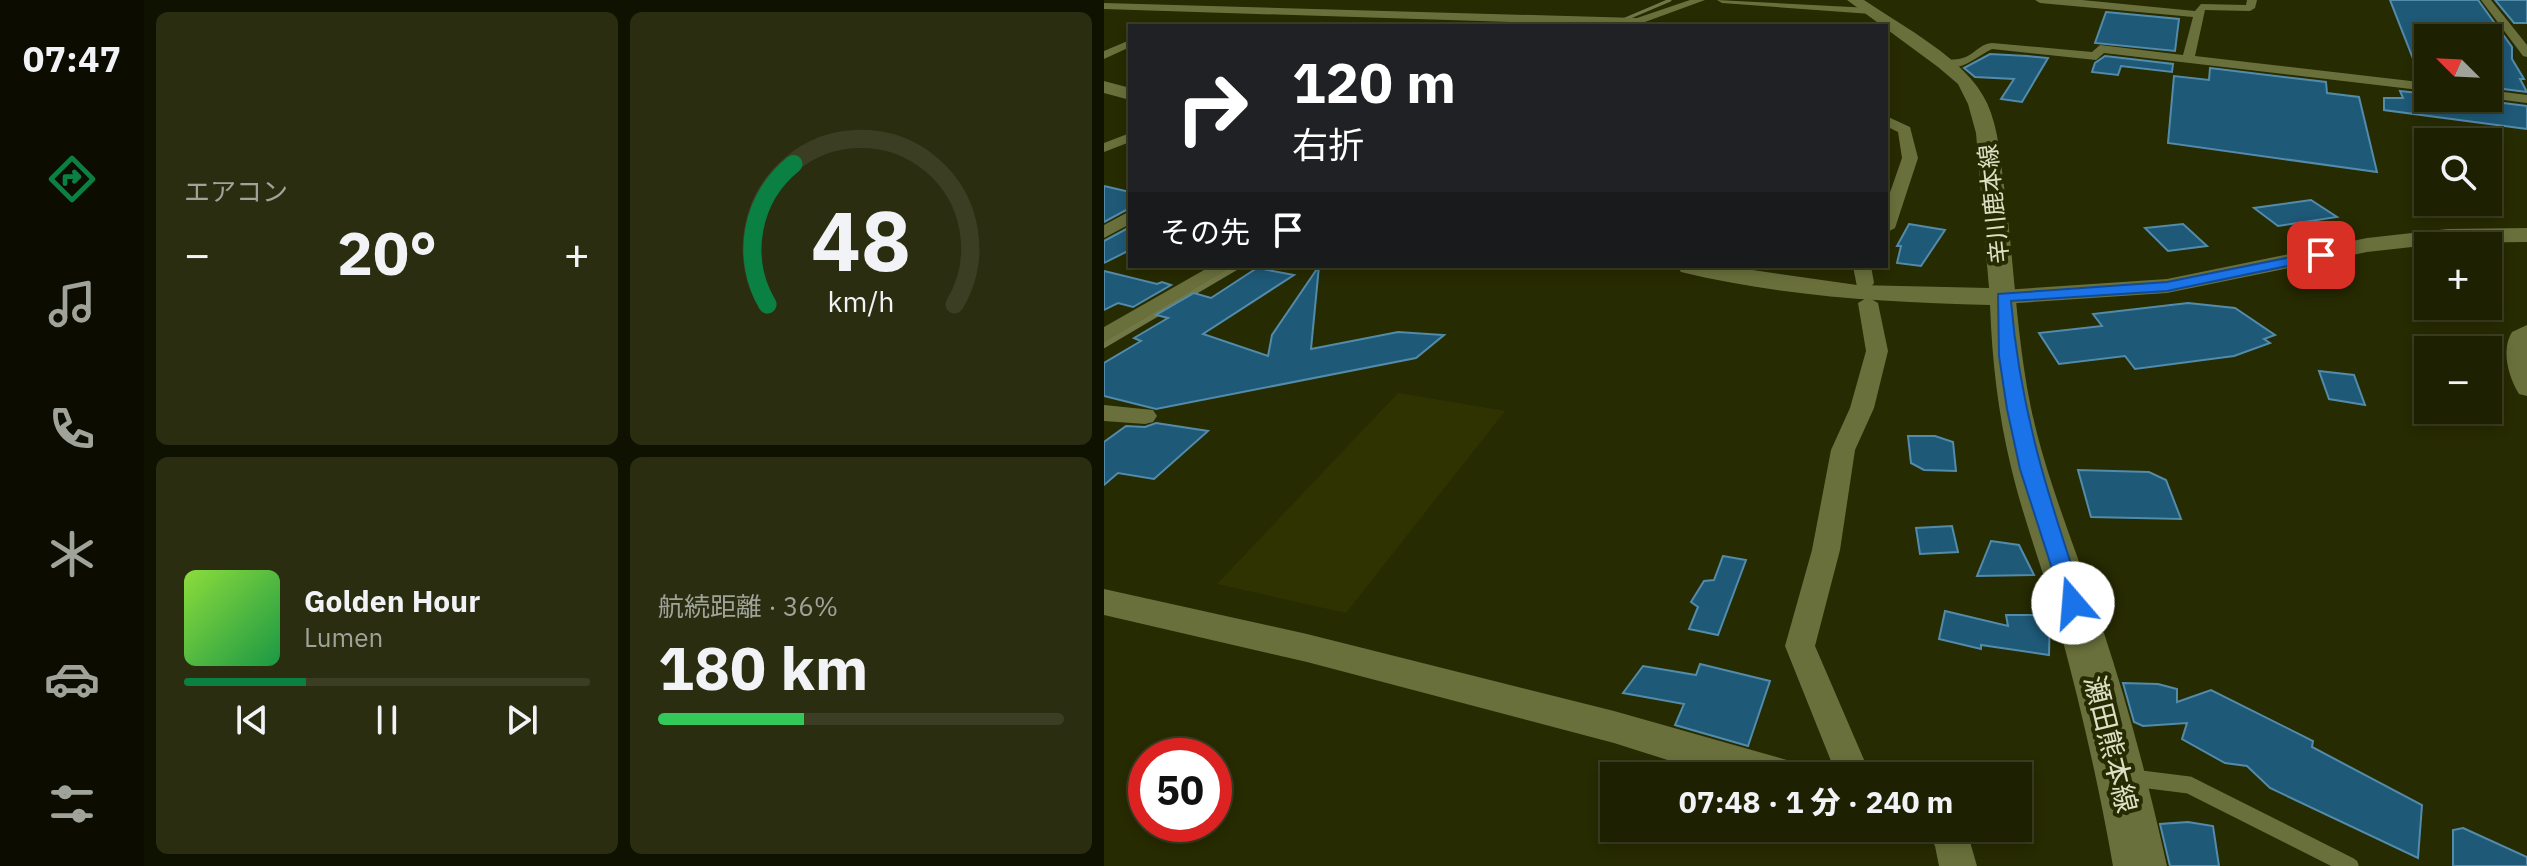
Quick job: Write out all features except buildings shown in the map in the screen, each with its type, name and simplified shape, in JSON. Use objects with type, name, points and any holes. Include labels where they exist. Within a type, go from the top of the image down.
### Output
[{"type":"main road","name":"辛川鹿本線","points":[[1858,7],[1884,24]]},
{"type":"main road","name":"辛川鹿本線","points":[[1699,268],[1733,276],[1857,293],[2003,297],[1986,133],[1978,104],[1965,81],[1944,63],[1888,27]]},
{"type":"main road","points":[[1104,87],[1128,93]]},
{"type":"main road","name":"瀬田熊本線","points":[[2003,297],[2007,356],[2029,469],[2081,629],[2122,777],[2140,866]]},
{"type":"street","points":[[1180,20],[1224,0]]},
{"type":"street","points":[[1629,24],[1700,0]]},
{"type":"street","points":[[1722,0],[1858,7]]},
{"type":"street","points":[[2040,0],[2197,14]]},
{"type":"street","points":[[2189,57],[2201,7],[2208,3],[2250,8],[2252,0]]},
{"type":"street","points":[[2486,0],[2527,53]]},
{"type":"street","points":[[1104,6],[1637,21]]},
{"type":"street","points":[[1104,55],[1128,44]]},
{"type":"street","points":[[1944,63],[1969,61],[1985,47],[1992,46],[2096,56],[2100,49],[2414,85]]},
{"type":"street","points":[[2502,96],[2527,99]]},
{"type":"street","points":[[1888,121],[1905,130],[1910,158],[1888,222]]},
{"type":"street","points":[[1104,148],[1128,138]]},
{"type":"street","points":[[1104,234],[1128,217]]},
{"type":"street","points":[[1104,234],[1128,240]]},
{"type":"street","points":[[2003,297],[2167,286],[2367,245],[2448,236],[2527,235]]},
{"type":"street","points":[[1104,336],[1221,268]]},
{"type":"street","points":[[1848,762],[1800,646],[1826,550],[1843,450],[1862,408],[1877,351],[1865,284]]},
{"type":"street","points":[[2527,331],[2519,336],[2516,356],[2527,389]]},
{"type":"street","points":[[1104,413],[1145,416]]},
{"type":"street","points":[[1104,602],[1307,648],[1614,727],[1728,762]]},
{"type":"street","points":[[1952,842],[1958,866]]},
{"type":"lane","points":[[2122,777],[2189,785],[2350,866]]},
{"type":"shaded area","points":[[1398,393],[1505,411],[1346,613],[1217,584]]},
{"type":"waterway","points":[[1614,24],[1670,0]]},
{"type":"waterway","points":[[1104,345],[1235,268]]},
{"type":"route","points":[[2073,603],[2029,469],[2015,409],[2003,297],[2087,294],[2167,286],[2321,255]]}]
